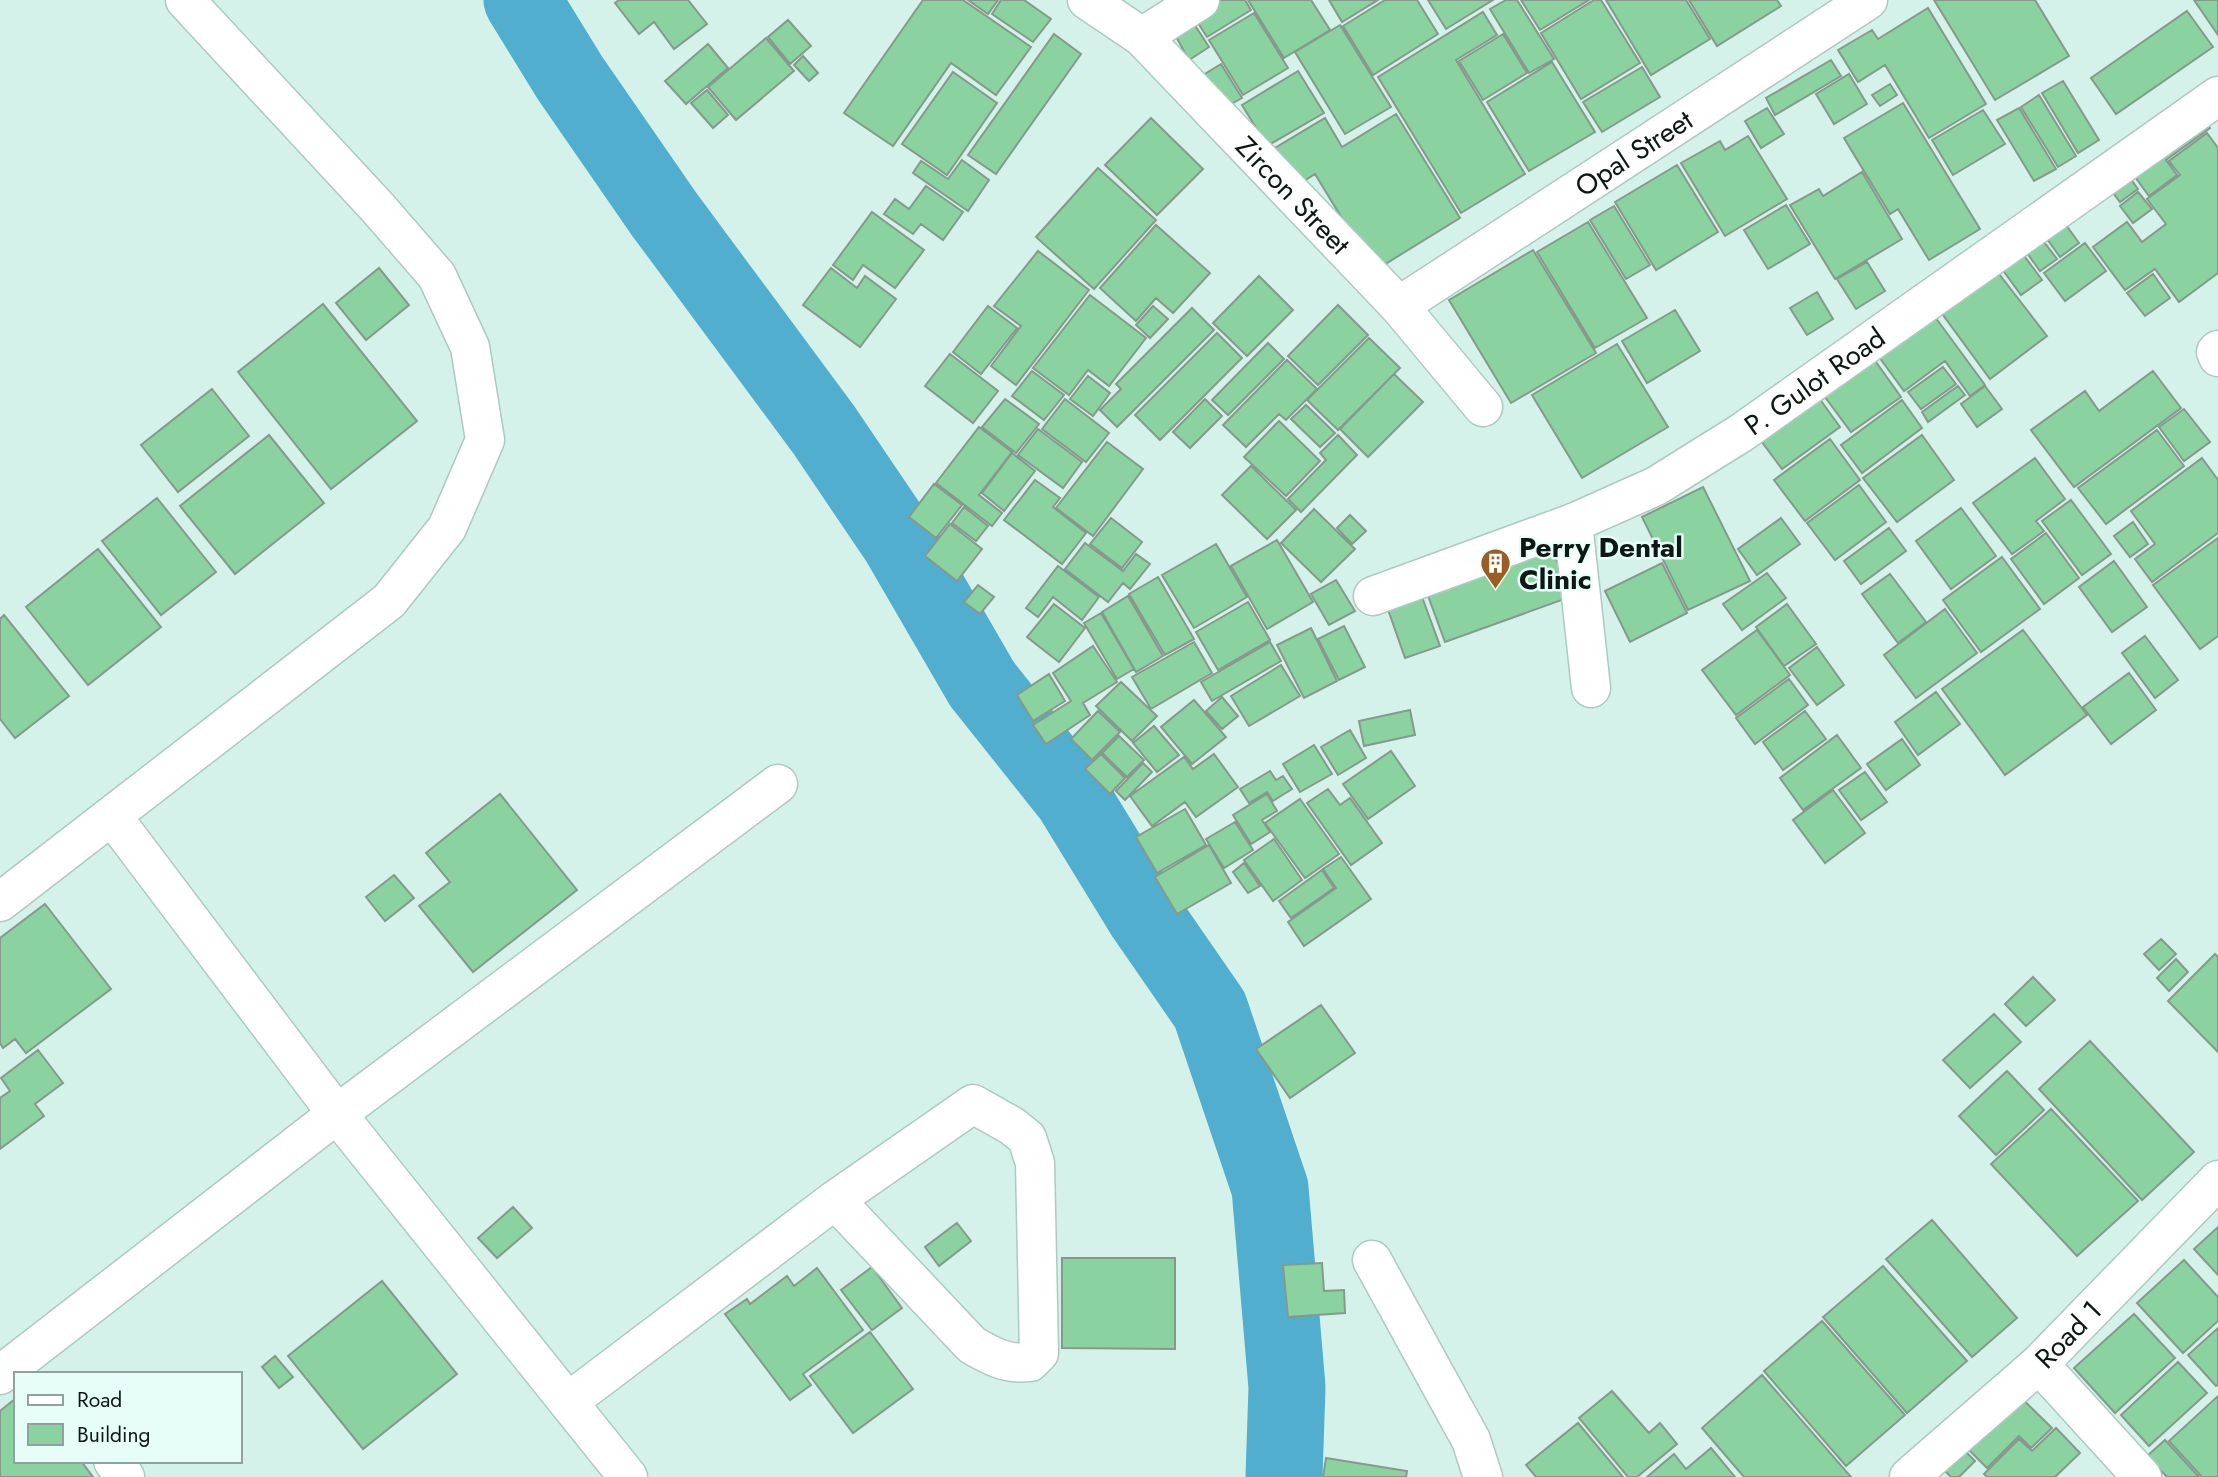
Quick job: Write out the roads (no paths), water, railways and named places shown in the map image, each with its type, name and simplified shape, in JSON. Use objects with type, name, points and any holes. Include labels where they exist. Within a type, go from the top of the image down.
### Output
[{"type":"street","points":[[0,902],[390,601],[447,528],[485,440],[470,347],[437,276],[378,208],[185,0]]},
{"type":"street","name":"Zircon Street","points":[[1087,0],[1142,37],[1399,306],[1483,407]]},
{"type":"street","points":[[1142,37],[1200,0]]},
{"type":"street","name":"Opal Street","points":[[1399,306],[1868,0]]},
{"type":"street","name":"P. Gulot Road","points":[[1373,596],[1573,523],[1656,486],[1741,433],[2218,96]]},
{"type":"street","points":[[1573,523],[1591,688]]},
{"type":"street","points":[[23,1368],[337,1114],[778,784]]},
{"type":"street","points":[[112,816],[337,1114],[628,1477]]},
{"type":"street","points":[[568,1402],[835,1200],[973,1104],[1012,1126],[1027,1138],[1035,1163],[1039,1353],[1030,1362],[1015,1364],[995,1358],[972,1345],[835,1200]]},
{"type":"street","name":"Road 1","points":[[1909,1477],[2039,1364],[2218,1180]]},
{"type":"street","points":[[1372,1260],[1471,1440],[1483,1477]]},
{"type":"street","points":[[2039,1364],[2142,1477]]},
{"type":"waterway","points":[[522,0],[570,78],[664,214],[824,430],[899,541],[982,684],[1072,797],[1143,913],[1210,1010],[1270,1188],[1287,1387],[1284,1477]]},
{"type":"place","name":"Perry Dental Clinic","points":[[1496,590]]}]
